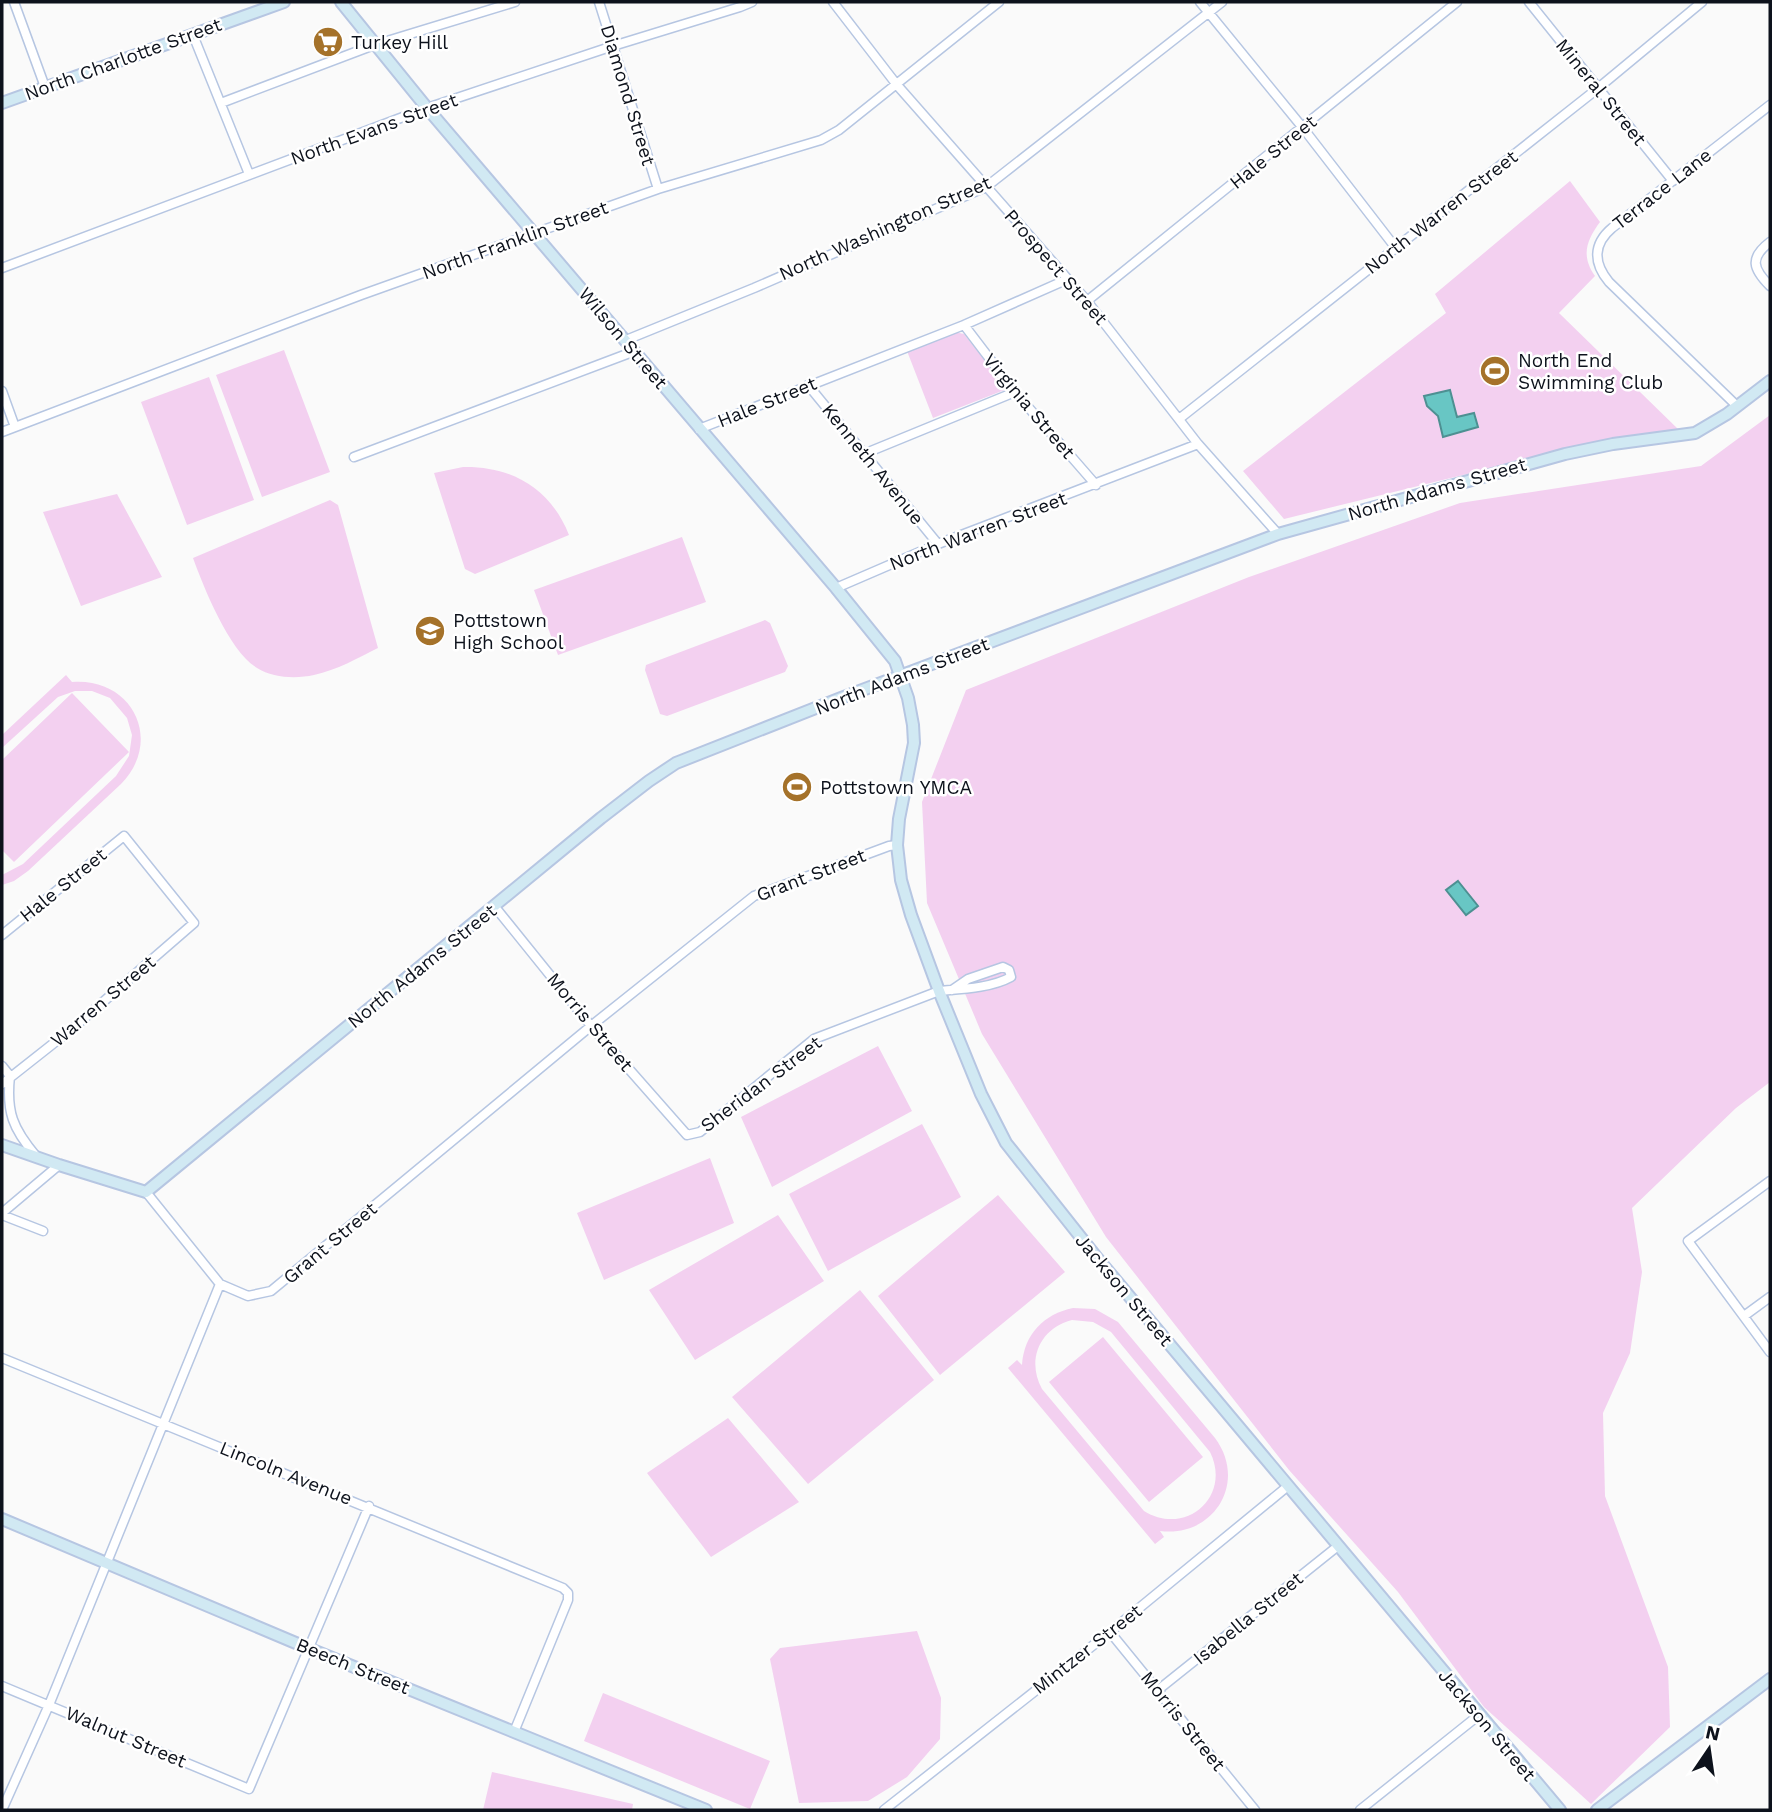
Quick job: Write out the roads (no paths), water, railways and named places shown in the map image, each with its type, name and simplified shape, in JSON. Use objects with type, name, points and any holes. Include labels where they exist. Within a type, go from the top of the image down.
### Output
[{"type":"street","points":[[15,2],[45,87]]},
{"type":"street","name":"North Charlotte Street","points":[[2,103],[284,2]]},
{"type":"street","name":"Wilson Street","points":[[341,2],[427,108],[836,588],[895,661],[901,677]]},
{"type":"street","points":[[221,103],[374,45],[515,2]]},
{"type":"street","name":"Diamond Street","points":[[599,2],[658,189]]},
{"type":"street","name":"North Evans Street","points":[[2,268],[427,108],[752,2]]},
{"type":"street","name":"Prospect Street","points":[[833,2],[897,85],[1087,301],[1198,444],[1278,534]]},
{"type":"street","name":"North Franklin Street","points":[[2,432],[361,295],[533,233],[658,189],[821,140],[839,130],[999,2]]},
{"type":"street","points":[[1200,2],[1303,128],[1395,247]]},
{"type":"street","name":"North Washington Street","points":[[626,340],[754,288],[986,187],[1222,2]]},
{"type":"street","name":"Hale Street","points":[[1087,301],[1457,2]]},
{"type":"street","name":"Mineral Street","points":[[1529,2],[1672,181]]},
{"type":"street","name":"North Warren Street","points":[[1179,419],[1597,89],[1702,2]]},
{"type":"street","points":[[192,35],[249,174]]},
{"type":"street","name":"Terrace Lane","points":[[1737,406],[1609,282],[1599,267],[1597,249],[1604,234],[1770,105]]},
{"type":"street","points":[[1770,242],[1758,254],[1755,266],[1770,286]]},
{"type":"street","name":"Hale Street","points":[[699,429],[964,325],[1068,279]]},
{"type":"street","name":"Virginia Street","points":[[964,325],[1014,392],[1096,485]]},
{"type":"street","points":[[354,457],[635,351]]},
{"type":"street","name":"North Adams Street","points":[[146,1192],[601,818],[667,769],[711,748],[1278,534],[1565,454],[1613,444],[1695,433],[1709,427],[1770,381]]},
{"type":"street","name":"Kenneth Avenue","points":[[808,385],[938,544]]},
{"type":"street","points":[[2,391],[15,427]]},
{"type":"street","points":[[866,453],[1014,392]]},
{"type":"street","name":"North Warren Street","points":[[836,588],[938,544],[1198,444]]},
{"type":"street","name":"Jackson Street","points":[[901,677],[911,708],[914,743],[899,819],[897,845],[904,893],[981,1094],[1006,1143],[1098,1259],[1560,1810]]},
{"type":"street","name":"Hale Street","points":[[2,935],[124,836],[194,923]]},
{"type":"street","name":"Grant Street","points":[[220,1284],[248,1296],[271,1291],[591,1026],[754,896],[897,845]]},
{"type":"street","name":"Morris Street","points":[[495,907],[591,1026],[687,1135]]},
{"type":"street","name":"Warren Street","points":[[2,1084],[73,1028],[194,923]]},
{"type":"street","name":"Sheridan Street","points":[[687,1135],[700,1132],[814,1040],[939,990],[952,990],[1001,982],[1011,977],[1009,970],[1003,967],[968,979],[952,990]]},
{"type":"street","points":[[2,1066],[10,1076],[9,1104],[13,1124],[21,1139],[37,1158]]},
{"type":"street","points":[[2,1145],[59,1166],[146,1192],[220,1284],[48,1705],[2,1810]]},
{"type":"street","points":[[43,1231],[2,1214],[59,1166]]},
{"type":"street","points":[[1770,1181],[1688,1241],[1770,1352]]},
{"type":"street","points":[[1744,1316],[1770,1297]]},
{"type":"street","name":"Lincoln Avenue","points":[[2,1358],[556,1583],[568,1593],[568,1600],[514,1732]]},
{"type":"street","name":"Mintzer Street","points":[[884,1810],[1110,1632],[1288,1486]]},
{"type":"street","points":[[310,1649],[369,1506]]},
{"type":"street","name":"Beech Street","points":[[2,1519],[310,1649],[706,1810]]},
{"type":"street","name":"Isabella Street","points":[[1158,1690],[1338,1546]]},
{"type":"street","name":"Morris Street","points":[[1110,1632],[1255,1810]]},
{"type":"street","name":"Walnut Street","points":[[2,1686],[249,1789],[310,1649]]},
{"type":"street","points":[[1597,1810],[1770,1679]]},
{"type":"street","points":[[1360,1810],[1479,1715]]},
{"type":"water","points":[[1450,390],[1457,417],[1474,413],[1478,427],[1443,437],[1438,416],[1427,406],[1424,396]]},
{"type":"water","points":[[1458,881],[1478,906],[1466,915],[1446,890]]},
{"type":"place","name":"Turkey Hill","points":[[328,42]]},
{"type":"place","name":"North End Swimming Club","points":[[1495,371]]},
{"type":"place","name":"Pottstown High School","points":[[430,631]]},
{"type":"place","name":"Pottstown YMCA","points":[[797,787]]}]
